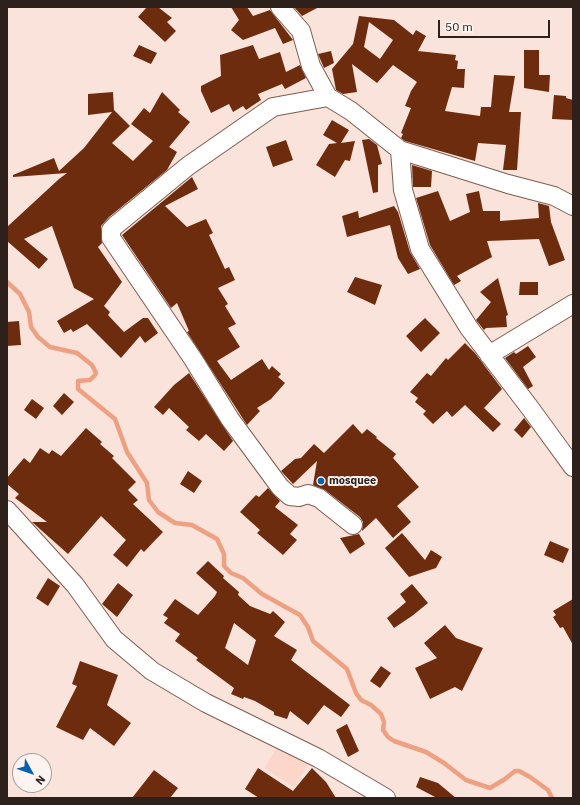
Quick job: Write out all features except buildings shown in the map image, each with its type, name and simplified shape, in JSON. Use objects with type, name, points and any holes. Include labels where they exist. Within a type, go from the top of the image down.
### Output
[{"type":"street","points":[[280,7],[301,31],[311,66],[328,97],[351,111],[400,150],[508,184],[554,196],[573,206]]},
{"type":"street","points":[[328,97],[273,107],[188,166],[116,225],[111,230],[111,238],[193,359],[230,420],[280,487],[290,496],[299,497],[308,494],[318,498],[354,525]]},
{"type":"street","points":[[400,150],[403,190],[420,249],[469,328],[573,467]]},
{"type":"street","points":[[489,355],[573,304]]},
{"type":"street","points":[[7,510],[75,585],[114,639],[152,671],[206,703],[318,758],[386,798]]},
{"type":"shaded area","points":[[278,745],[308,765],[294,787],[264,768]]},
{"type":"waterway","points":[[7,282],[20,294],[29,312],[31,327],[38,337],[50,347],[77,353],[92,365],[96,373],[95,375],[90,380],[78,381],[78,389],[115,419],[127,452],[147,483],[149,500],[158,512],[175,523],[192,525],[217,539],[224,554],[224,566],[231,573],[243,578],[262,594],[300,615],[308,627],[313,641],[347,669],[356,693],[361,700],[371,705],[381,714],[384,722],[383,730],[388,737],[394,741],[426,752],[444,763],[466,780],[490,788],[515,771],[519,771],[548,790],[552,798]]},
{"type":"place","name":"mosquee","points":[[321,481]]}]
